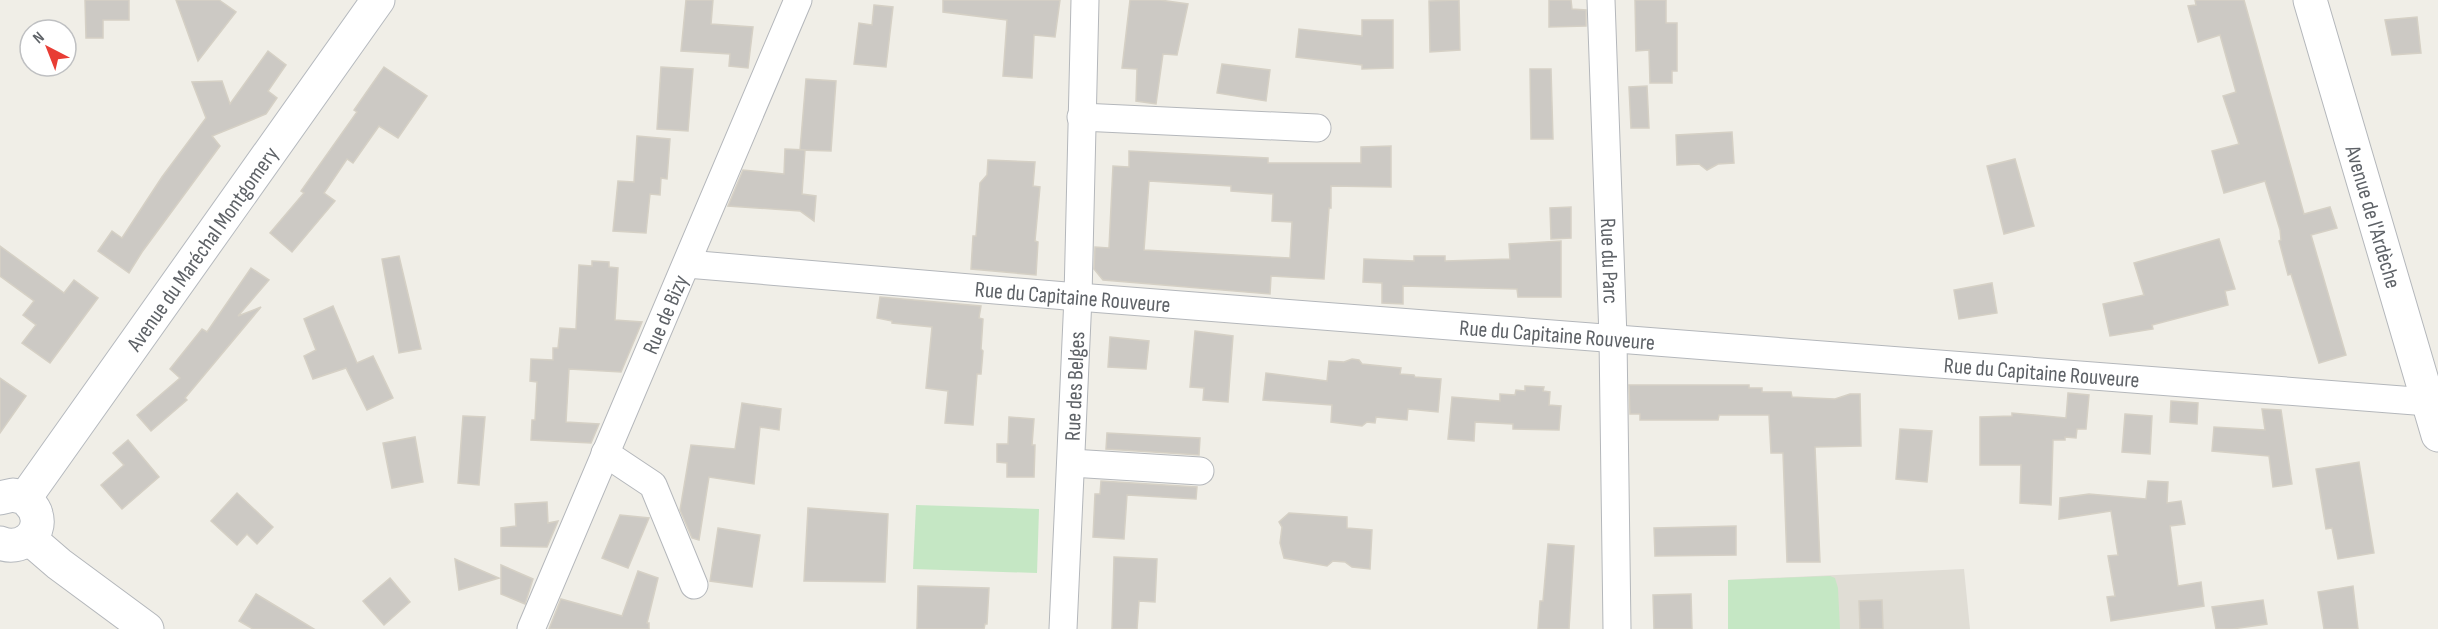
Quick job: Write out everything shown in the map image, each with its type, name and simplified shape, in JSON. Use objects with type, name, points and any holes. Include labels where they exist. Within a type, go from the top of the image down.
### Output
[{"type":"main road","name":"Avenue du Maréchal Montgomery","points":[[15,541],[37,527],[38,516],[13,498],[378,0]]},
{"type":"main road","name":"Avenue de l'Ardèche","points":[[2310,0],[2438,435]]},
{"type":"main road","points":[[15,541],[59,564],[147,629]]},
{"type":"street","name":"Rue de Bizy","points":[[531,629],[798,0]]},
{"type":"street","name":"Rue des Belges","points":[[1063,629],[1078,297],[1085,0]]},
{"type":"street","name":"Rue du Parc","points":[[1601,0],[1613,338],[1617,629]]},
{"type":"street","points":[[1081,117],[1317,128]]},
{"type":"street","name":"Rue du Capitaine Rouveure","points":[[687,264],[1078,297],[2428,402]]},
{"type":"street","points":[[605,453],[653,485],[694,585]]},
{"type":"street","points":[[1071,464],[1200,471]]},
{"type":"shaded area","points":[[1964,569],[1970,629],[1728,629],[1728,580]]},
{"type":"green space","points":[[916,505],[1039,509],[1037,573],[913,569]]},
{"type":"green space","points":[[1830,576],[1835,578],[1838,588],[1840,629],[1728,629],[1728,580]]},
{"type":"building","points":[[85,0],[129,0],[129,20],[103,20],[103,38],[86,38]]},
{"type":"building","points":[[176,0],[219,0],[236,12],[198,61]]},
{"type":"building","points":[[686,0],[713,0],[711,24],[753,27],[748,68],[729,66],[730,54],[681,51]]},
{"type":"building","points":[[943,0],[1060,0],[1055,37],[1034,35],[1032,78],[1003,76],[1007,20],[943,12]]},
{"type":"building","points":[[1130,0],[1160,0],[1188,4],[1177,55],[1163,54],[1156,104],[1136,101],[1137,69],[1122,68]]},
{"type":"building","points":[[1459,0],[1460,50],[1430,52],[1429,1]]},
{"type":"building","points":[[1549,0],[1571,0],[1572,9],[1586,10],[1586,26],[1549,27]]},
{"type":"building","points":[[1635,0],[1666,0],[1666,23],[1677,23],[1677,71],[1672,71],[1672,83],[1650,83],[1649,50],[1636,51]]},
{"type":"building","points":[[2195,0],[2244,0],[2304,214],[2330,207],[2337,228],[2311,235],[2346,355],[2319,363],[2291,274],[2288,275],[2279,241],[2281,240],[2280,230],[2265,181],[2224,193],[2212,151],[2239,144],[2223,96],[2236,92],[2220,35],[2198,42],[2188,6],[2196,5]]},
{"type":"building","points":[[874,5],[893,7],[886,67],[854,64],[859,23],[872,25]]},
{"type":"building","points":[[2417,17],[2421,53],[2392,55],[2385,20]]},
{"type":"building","points":[[1362,20],[1393,20],[1393,68],[1362,69],[1362,65],[1296,57],[1299,29],[1362,36]]},
{"type":"building","points":[[268,51],[286,65],[268,91],[277,98],[266,114],[212,136],[220,146],[129,273],[98,251],[112,231],[122,238],[162,177],[206,118],[192,82],[222,81],[230,104]]},
{"type":"building","points":[[1222,64],[1270,70],[1266,101],[1217,93]]},
{"type":"building","points":[[384,67],[427,96],[398,138],[379,126],[353,163],[347,159],[324,193],[335,201],[292,252],[270,233],[304,193],[301,191],[357,112],[354,110]]},
{"type":"building","points":[[661,67],[693,69],[688,131],[657,129]]},
{"type":"building","points":[[1530,69],[1551,69],[1553,139],[1531,139]]},
{"type":"building","points":[[806,79],[836,81],[831,151],[800,150]]},
{"type":"building","points":[[1647,86],[1649,128],[1631,128],[1629,87]]},
{"type":"building","points":[[1732,132],[1734,163],[1718,164],[1707,170],[1699,164],[1677,165],[1676,135]]},
{"type":"building","points":[[637,136],[670,139],[667,179],[661,178],[660,195],[650,194],[646,233],[613,231],[618,181],[634,182]]},
{"type":"building","points":[[1391,146],[1391,187],[1331,186],[1324,279],[1271,276],[1270,294],[1103,280],[1094,269],[1095,247],[1109,248],[1113,166],[1129,167],[1129,151],[1268,158],[1268,163],[1361,163],[1361,147]],"holes":[[[1149,181],[1231,186],[1231,191],[1273,194],[1272,221],[1292,222],[1290,258],[1144,250]]]},
{"type":"building","points":[[785,149],[805,150],[802,194],[816,196],[814,221],[800,211],[728,206],[743,170],[784,174]]},
{"type":"building","points":[[2015,159],[2034,226],[2004,234],[1987,166]]},
{"type":"building","points":[[988,160],[1035,162],[1033,186],[1040,187],[1035,241],[1038,242],[1036,275],[971,269],[980,183],[987,175]]},
{"type":"building","points":[[1571,207],[1571,238],[1551,239],[1550,208]]},
{"type":"building","points":[[2219,239],[2235,289],[2225,291],[2228,305],[2152,325],[2153,329],[2110,336],[2103,304],[2144,295],[2134,263]]},
{"type":"building","points":[[1561,241],[1561,297],[1518,297],[1517,289],[1403,286],[1403,304],[1382,303],[1382,283],[1363,282],[1364,259],[1414,261],[1414,256],[1445,256],[1445,261],[1510,259],[1509,244]]},
{"type":"building","points":[[0,246],[64,293],[74,280],[98,298],[50,363],[22,343],[36,325],[23,315],[34,301],[0,276]]},
{"type":"building","points":[[399,256],[421,349],[399,353],[382,259]]},
{"type":"building","points":[[592,261],[609,262],[609,267],[618,268],[615,320],[642,322],[621,372],[569,369],[566,422],[599,424],[591,443],[531,440],[532,420],[535,420],[537,382],[530,381],[531,359],[553,360],[553,348],[558,348],[560,328],[576,329],[579,265],[592,266]]},
{"type":"building","points":[[251,268],[269,280],[238,316],[261,307],[185,398],[187,400],[151,431],[137,415],[180,378],[170,369],[202,329],[207,332]]},
{"type":"building","points":[[1992,283],[1997,313],[1959,319],[1954,290]]},
{"type":"building","points":[[880,297],[981,306],[979,318],[983,319],[981,349],[983,351],[981,374],[977,374],[973,425],[945,423],[948,391],[926,388],[932,327],[892,323],[892,321],[877,318]]},
{"type":"building","points":[[333,306],[357,363],[373,356],[393,398],[367,410],[346,368],[313,379],[304,356],[316,350],[304,319]]},
{"type":"building","points":[[1195,331],[1233,336],[1228,402],[1203,400],[1204,388],[1190,387]]},
{"type":"building","points":[[1110,337],[1149,341],[1146,369],[1108,367]]},
{"type":"building","points":[[1352,359],[1359,360],[1362,364],[1401,368],[1400,374],[1441,379],[1438,412],[1408,409],[1407,420],[1376,417],[1375,423],[1367,422],[1362,426],[1331,422],[1332,405],[1263,400],[1266,373],[1327,381],[1329,361],[1344,362]]},
{"type":"building","points":[[0,378],[26,396],[0,433]]},
{"type":"building","points":[[1629,385],[1749,385],[1749,388],[1762,388],[1762,392],[1791,392],[1792,397],[1835,399],[1850,394],[1860,394],[1861,446],[1815,447],[1820,562],[1787,562],[1783,453],[1771,453],[1769,415],[1719,415],[1718,420],[1640,420],[1640,414],[1630,414]]},
{"type":"building","points":[[1525,386],[1544,387],[1543,391],[1550,392],[1549,405],[1561,406],[1559,430],[1513,429],[1513,424],[1475,422],[1474,441],[1448,439],[1452,397],[1500,401],[1500,394],[1515,395],[1516,390],[1525,391]]},
{"type":"building","points":[[2068,393],[2089,395],[2086,429],[2077,429],[2076,438],[2065,437],[2065,440],[2053,440],[2051,505],[2020,503],[2021,465],[1980,465],[1980,417],[2012,416],[2012,413],[2066,418]]},
{"type":"building","points":[[2171,401],[2198,403],[2197,424],[2170,422]]},
{"type":"building","points":[[742,403],[781,409],[779,430],[760,427],[754,484],[709,477],[699,540],[692,538],[680,510],[691,445],[735,449]]},
{"type":"building","points":[[2262,409],[2281,410],[2292,484],[2273,487],[2269,456],[2212,451],[2214,427],[2265,430]]},
{"type":"building","points":[[2125,414],[2152,416],[2150,454],[2122,452]]},
{"type":"building","points":[[463,416],[485,417],[479,485],[458,483]]},
{"type":"building","points":[[1009,417],[1034,419],[1032,445],[1035,445],[1034,477],[1007,477],[1007,463],[997,462],[997,444],[1008,444]]},
{"type":"building","points":[[1900,429],[1932,431],[1927,482],[1896,479]]},
{"type":"building","points":[[1107,433],[1200,438],[1199,455],[1106,449]]},
{"type":"building","points":[[415,437],[423,482],[392,488],[383,443]]},
{"type":"building","points":[[128,440],[159,477],[122,509],[101,485],[124,465],[113,453]]},
{"type":"building","points":[[2359,462],[2374,553],[2338,559],[2332,528],[2326,529],[2316,469]]},
{"type":"building","points":[[1101,481],[1197,487],[1196,499],[1127,495],[1124,539],[1093,537],[1095,494],[1100,494]]},
{"type":"building","points":[[2148,481],[2168,482],[2167,503],[2181,501],[2185,524],[2170,526],[2178,586],[2201,582],[2204,606],[2111,621],[2107,597],[2115,596],[2108,556],[2118,555],[2111,511],[2059,519],[2060,498],[2089,494],[2146,499]]},
{"type":"building","points":[[237,493],[273,527],[257,544],[247,534],[237,545],[211,521]]},
{"type":"building","points":[[547,502],[548,523],[558,521],[547,547],[501,546],[501,528],[516,526],[515,504]]},
{"type":"building","points":[[808,508],[888,514],[885,582],[804,581]]},
{"type":"building","points":[[1289,513],[1347,517],[1347,528],[1372,530],[1370,569],[1352,567],[1345,562],[1333,561],[1327,566],[1284,558],[1280,543],[1282,527],[1279,522]]},
{"type":"building","points":[[620,515],[649,518],[628,568],[602,558]]},
{"type":"building","points":[[1736,526],[1736,555],[1655,556],[1654,528]]},
{"type":"building","points":[[718,528],[760,535],[752,587],[710,581]]},
{"type":"building","points":[[1548,544],[1574,546],[1569,629],[1538,629]]},
{"type":"building","points":[[1114,557],[1157,559],[1155,602],[1139,601],[1137,629],[1112,629]]},
{"type":"building","points":[[455,559],[499,578],[459,590]]},
{"type":"building","points":[[501,565],[533,579],[525,604],[501,594]]},
{"type":"building","points":[[638,571],[658,578],[647,623],[649,623],[649,629],[549,629],[561,599],[622,616]]},
{"type":"building","points":[[390,578],[410,602],[384,625],[363,601]]},
{"type":"building","points":[[918,586],[989,588],[987,624],[984,629],[917,629]]},
{"type":"building","points":[[2353,586],[2358,629],[2324,629],[2318,592]]},
{"type":"building","points":[[256,594],[314,629],[253,629],[239,621]]},
{"type":"building","points":[[1691,594],[1692,629],[1654,629],[1653,595]]},
{"type":"building","points":[[1882,600],[1883,629],[1860,629],[1859,601]]},
{"type":"building","points":[[2263,600],[2267,624],[2216,629],[2212,607]]}]
